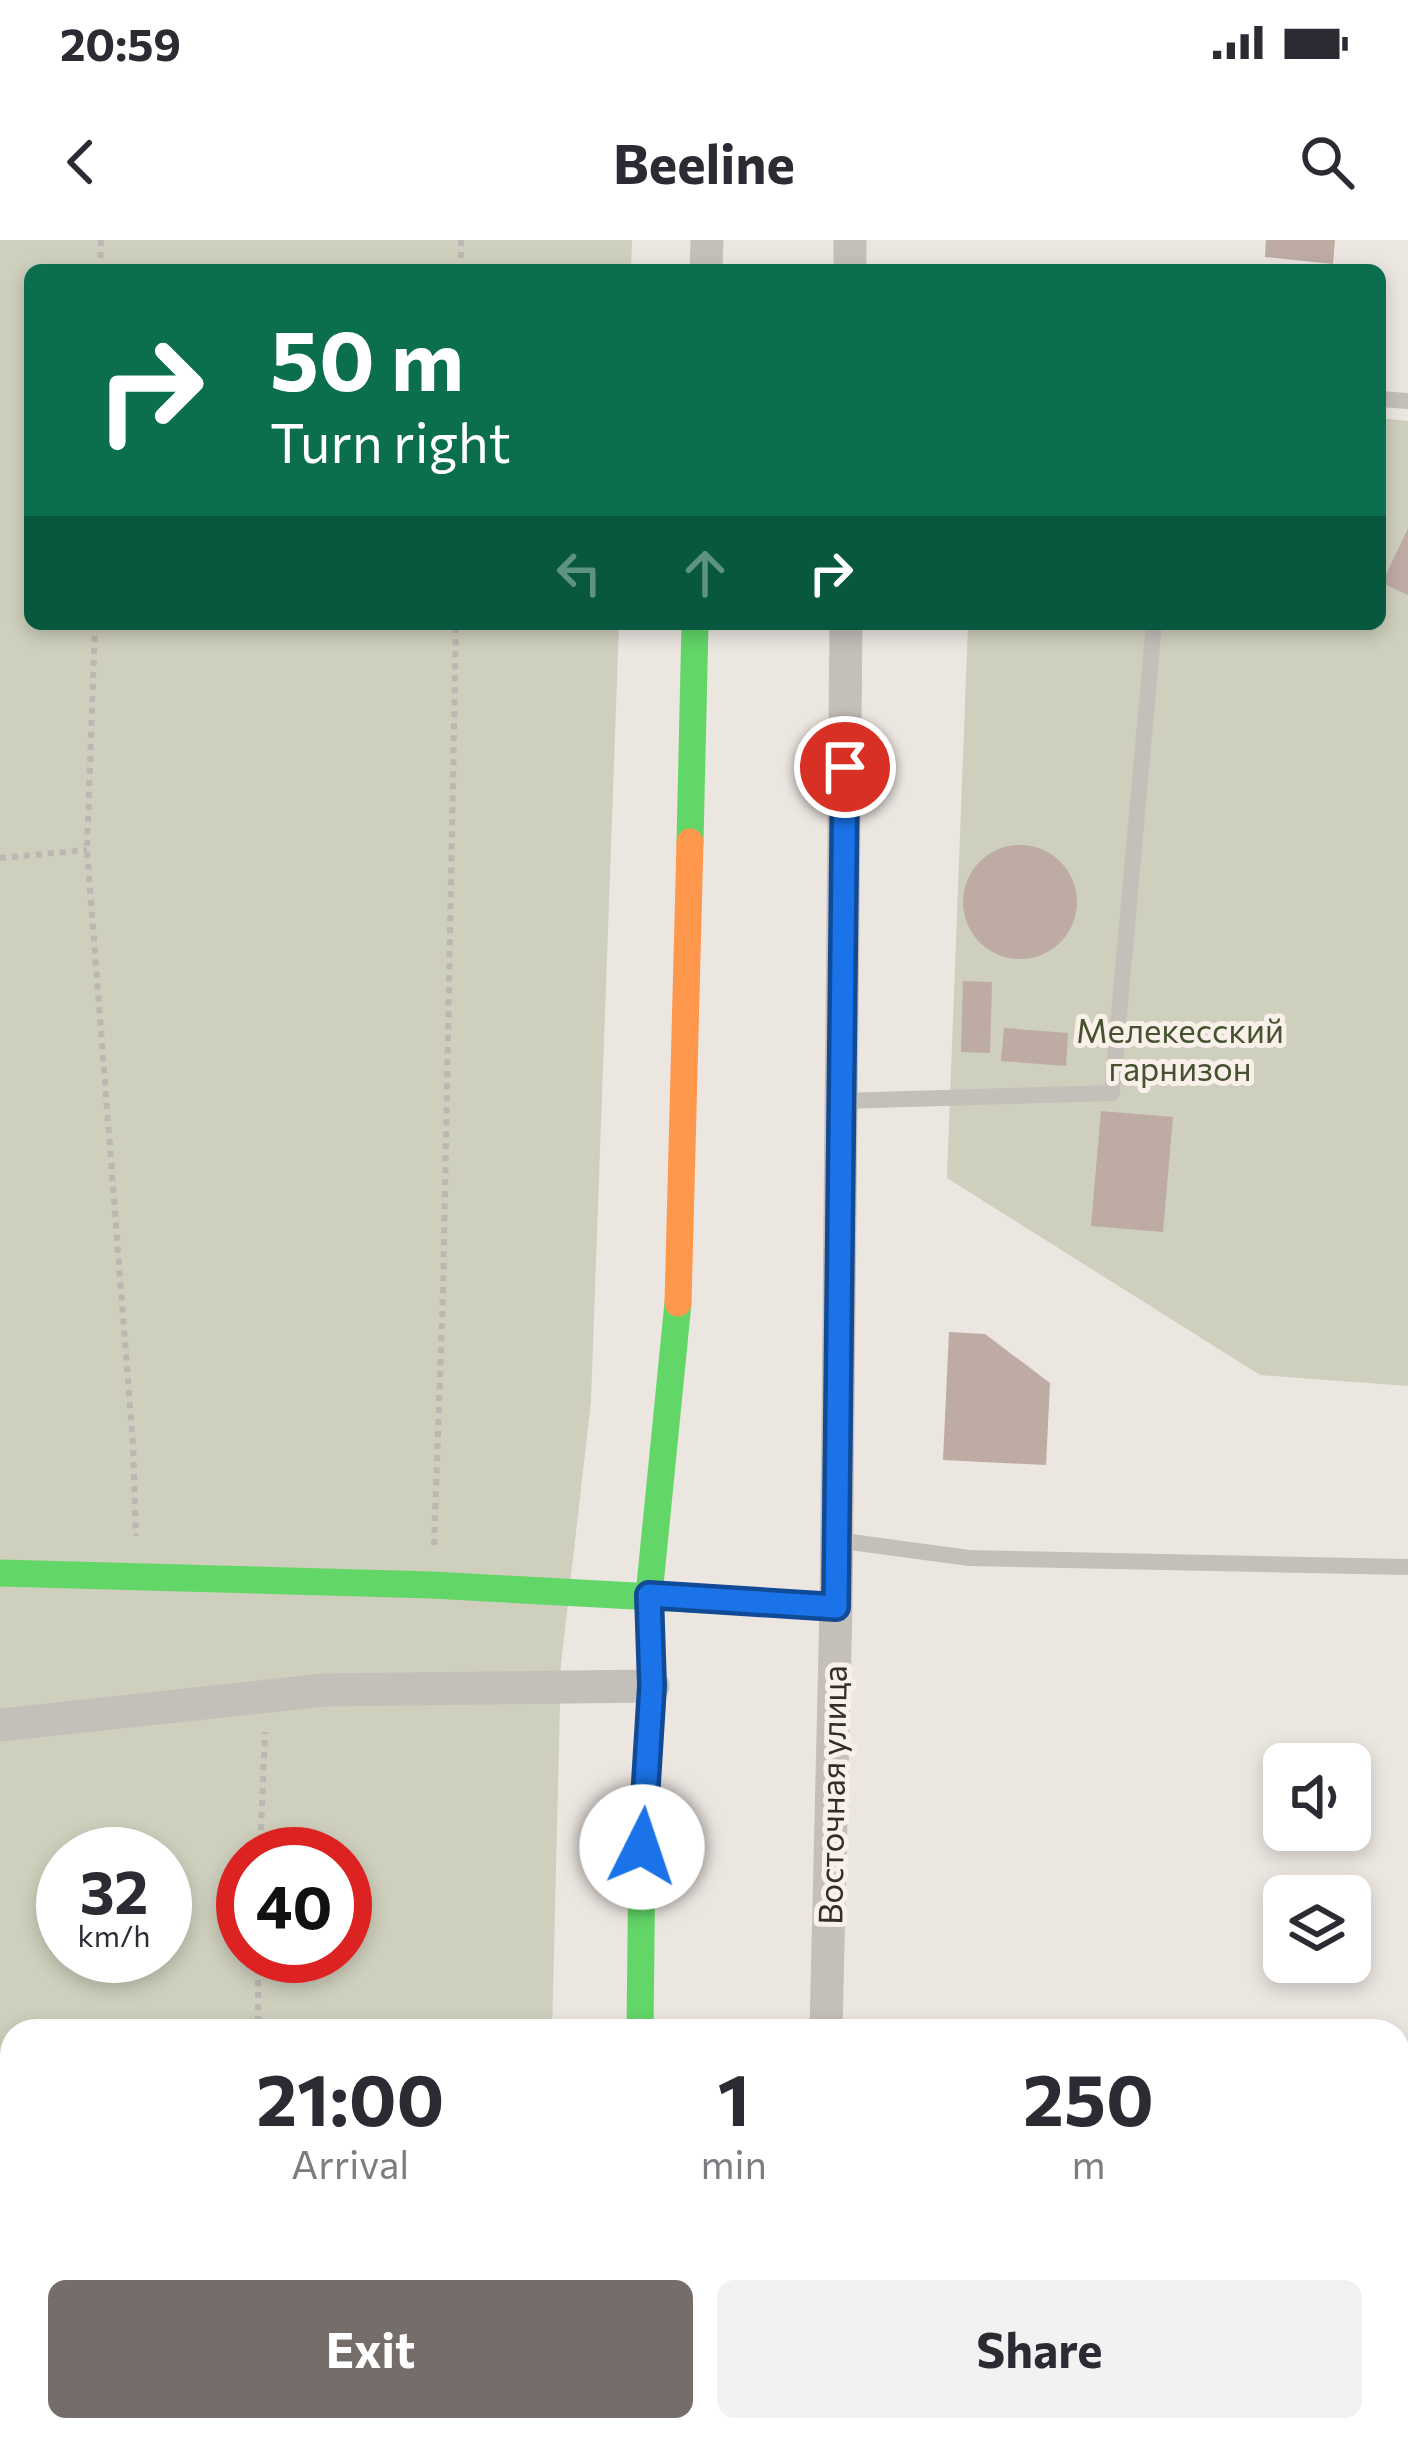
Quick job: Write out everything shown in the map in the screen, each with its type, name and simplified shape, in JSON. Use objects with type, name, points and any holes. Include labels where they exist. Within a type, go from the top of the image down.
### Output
[{"type":"street","points":[[640,2019],[642,1847],[652,1686],[649,1595],[678,1316],[695,630]]},
{"type":"street","name":"Восточная улица","points":[[826,2019],[836,1607],[846,630]]},
{"type":"street","points":[[0,1573],[432,1585],[836,1607]]},
{"type":"street","points":[[0,1724],[324,1690],[652,1686]]},
{"type":"lane","points":[[841,1101],[1112,1093],[1153,630]]},
{"type":"lane","points":[[836,1540],[969,1558],[1408,1567]]},
{"type":"path","points":[[95,630],[87,850],[133,1445],[138,1575]]},
{"type":"path","points":[[432,1585],[443,1293],[456,630]]},
{"type":"path","points":[[0,858],[87,850]]},
{"type":"path","points":[[261,1827],[266,1696]]},
{"type":"path","points":[[258,1983],[258,2019]]},
{"type":"green space","points":[[0,240],[632,240],[631,264],[24,264],[24,630],[619,630],[591,1401],[561,1664],[552,2019],[0,2019]]},
{"type":"green space","name":"Мелекесский гарнизон","points":[[1386,419],[1408,421],[1408,1386],[1260,1375],[947,1178],[968,630],[1386,630]]},
{"type":"building","points":[[1266,240],[1335,240],[1333,264],[1265,257]]},
{"type":"building","points":[[1408,528],[1408,595],[1386,585],[1386,575]]},
{"type":"building","points":[[1020,845],[1042,850],[1060,862],[1072,880],[1077,902],[1072,924],[1060,942],[1042,954],[1020,959],[998,954],[980,942],[968,924],[963,902],[968,880],[980,862],[998,850]]},
{"type":"building","points":[[963,981],[992,982],[990,1053],[961,1052]]},
{"type":"building","points":[[1004,1028],[1068,1033],[1066,1066],[1001,1061]]},
{"type":"building","points":[[1101,1111],[1173,1117],[1163,1232],[1091,1226]]},
{"type":"building","points":[[949,1332],[985,1334],[1050,1383],[1046,1465],[943,1460]]},
{"type":"traffic: fast","points":[[690,842],[695,630]]},
{"type":"traffic: fast","points":[[640,2019],[642,1847],[653,1686],[649,1595],[678,1303]]},
{"type":"traffic: fast","points":[[0,1573],[432,1585],[836,1607]]},
{"type":"traffic: slow","points":[[678,1303],[690,842]]},
{"type":"route","points":[[642,1847],[652,1686],[649,1595],[836,1607],[845,767]]}]
